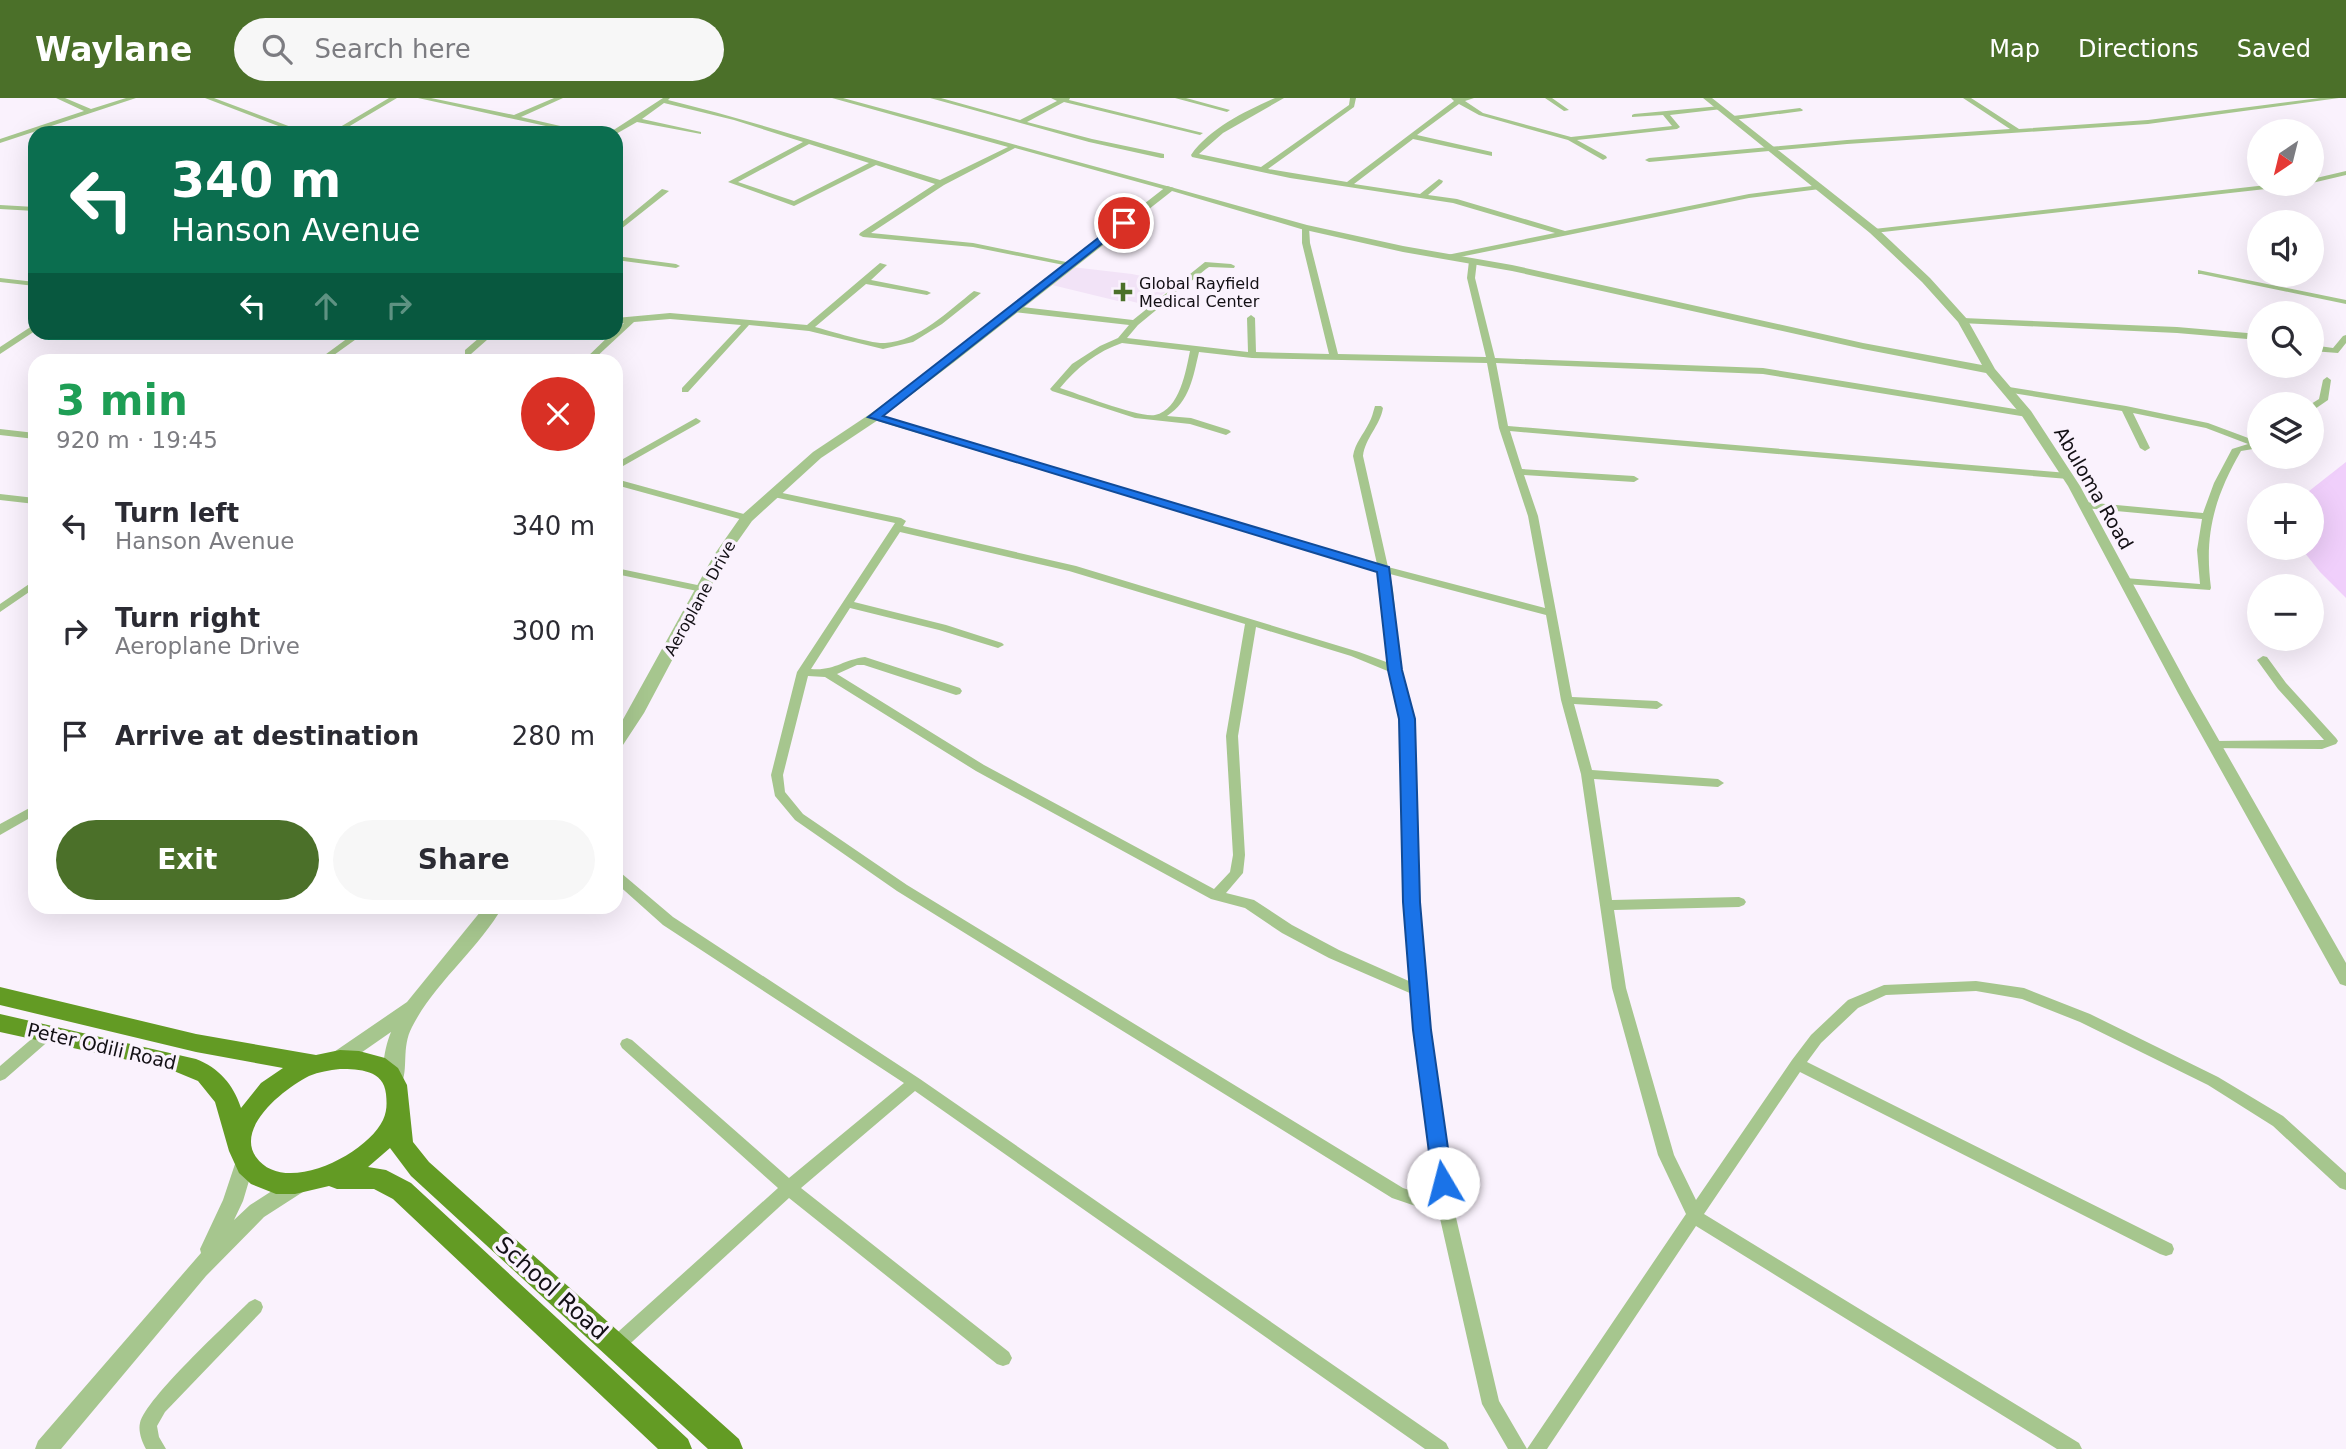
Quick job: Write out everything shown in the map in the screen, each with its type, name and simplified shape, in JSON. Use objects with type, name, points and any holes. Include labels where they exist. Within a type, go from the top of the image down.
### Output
[{"type":"main road","points":[[0,996],[196,1043],[326,1062],[362,1060],[381,1067],[394,1079],[400,1095],[397,1114],[390,1130],[360,1161],[340,1173],[309,1182],[276,1183],[257,1176],[242,1154],[245,1121],[261,1097],[286,1078],[326,1062]]},
{"type":"main road","name":"Peter Odili Road","points":[[0,1023],[171,1061],[207,1075],[228,1100],[242,1154]]},
{"type":"main road","name":"School Road","points":[[397,1114],[401,1146],[420,1169],[729,1449]]},
{"type":"main road","name":"School Road","points":[[309,1182],[362,1176],[377,1178],[402,1191],[678,1449]]},
{"type":"street","points":[[59,98],[89,111]]},
{"type":"street","points":[[47,126],[134,98]]},
{"type":"street","points":[[208,98],[285,126]]},
{"type":"street","points":[[345,126],[394,98]]},
{"type":"street","points":[[421,98],[559,126]]},
{"type":"street","points":[[440,102],[449,98]]},
{"type":"street","points":[[517,116],[560,98]]},
{"type":"street","points":[[835,98],[1305,227],[1990,370]]},
{"type":"street","points":[[933,98],[1161,156]]},
{"type":"street","points":[[1054,98],[1200,133]]},
{"type":"street","points":[[1178,98],[1227,110]]},
{"type":"street","points":[[1281,98],[1247,114],[1195,153],[1199,157],[1262,170],[1474,205],[1536,227],[1563,233]]},
{"type":"street","points":[[1262,170],[1352,106],[1353,98]]},
{"type":"street","points":[[1348,185],[1456,100],[1471,98]]},
{"type":"street","points":[[1548,98],[1566,110]]},
{"type":"street","name":"Abuloma Road","points":[[1707,98],[1874,230],[1909,262],[1963,321],[1990,370],[2028,414],[2068,476],[2214,745],[2346,979]]},
{"type":"street","points":[[1965,98],[2018,131]]},
{"type":"street","points":[[1649,160],[2148,122],[2336,98]]},
{"type":"street","points":[[1021,122],[1065,99]]},
{"type":"street","points":[[623,127],[665,100],[941,183]]},
{"type":"street","points":[[1456,100],[1481,114],[1570,139],[1604,158]]},
{"type":"street","points":[[1634,116],[1720,108]]},
{"type":"street","points":[[1733,118],[1800,110]]},
{"type":"street","points":[[1570,139],[1677,127],[1664,112]]},
{"type":"street","points":[[636,120],[699,132]]},
{"type":"street","points":[[0,141],[27,133]]},
{"type":"street","points":[[1411,136],[1489,154]]},
{"type":"street","points":[[810,142],[733,182],[794,204],[875,163]]},
{"type":"street","points":[[1014,146],[941,183],[863,235],[974,245],[1070,265]]},
{"type":"street","points":[[2324,178],[2346,173]]},
{"type":"street","points":[[1423,195],[1438,181]]},
{"type":"street","points":[[1450,257],[1749,196],[1820,187]]},
{"type":"street","name":"Aeroplane Drive","points":[[623,733],[721,555],[747,518],[817,455],[874,417],[1170,188]]},
{"type":"street","points":[[1874,230],[2247,189]]},
{"type":"street","points":[[623,225],[665,191]]},
{"type":"street","points":[[0,207],[28,209]]},
{"type":"street","points":[[1305,227],[1306,243],[1334,356]]},
{"type":"street","points":[[1533,239],[1536,227]]},
{"type":"street","points":[[623,259],[676,266]]},
{"type":"street","points":[[1473,261],[1471,278],[1475,298],[1491,360],[1504,428],[1533,516],[1567,700],[1587,774],[1619,988],[1666,1154],[1696,1217],[2073,1449]]},
{"type":"street","points":[[1121,340],[1135,323],[1208,264],[1231,266]]},
{"type":"street","points":[[809,328],[883,265]]},
{"type":"street","points":[[2201,272],[2346,302]]},
{"type":"street","points":[[0,281],[28,283]]},
{"type":"street","points":[[864,281],[927,293]]},
{"type":"street","points":[[623,328],[630,322],[646,316],[670,316],[809,328],[883,346],[910,340],[977,293]]},
{"type":"street","points":[[1014,309],[1135,323]]},
{"type":"street","points":[[1251,318],[1252,355]]},
{"type":"street","points":[[1963,321],[2177,330],[2247,336]]},
{"type":"street","points":[[623,322],[630,322]]},
{"type":"street","points":[[685,390],[747,323]]},
{"type":"street","points":[[0,351],[28,332]]},
{"type":"street","points":[[2324,350],[2335,351],[2346,338]]},
{"type":"street","points":[[330,354],[350,340]]},
{"type":"street","points":[[468,352],[482,340]]},
{"type":"street","points":[[595,354],[610,340]]},
{"type":"street","points":[[1226,432],[1191,421],[1138,416],[1055,389],[1076,367],[1111,343],[1121,340],[1252,355],[1491,360],[1763,371],[2028,414]]},
{"type":"street","points":[[1159,417],[1173,409],[1185,392],[1195,348]]},
{"type":"street","points":[[2324,395],[2327,380]]},
{"type":"street","points":[[2009,390],[2126,409],[2208,426],[2247,441]]},
{"type":"street","points":[[1378,408],[1378,416],[1358,448],[1358,456],[1384,569],[1395,670],[1407,719],[1412,902],[1419,991],[1446,1209],[1491,1404],[1518,1449]]},
{"type":"street","points":[[2126,409],[2144,448]]},
{"type":"street","points":[[874,417],[1384,569],[1552,613]]},
{"type":"street","points":[[623,463],[696,421]]},
{"type":"street","points":[[1504,428],[2068,476]]},
{"type":"street","points":[[0,432],[28,435]]},
{"type":"street","points":[[2125,581],[2206,588],[2201,536],[2219,479],[2237,449],[2247,447]]},
{"type":"street","points":[[1518,472],[1634,480]]},
{"type":"street","points":[[623,484],[747,518]]},
{"type":"street","points":[[773,494],[901,521],[803,672],[777,775],[779,793],[799,817],[914,895],[1398,1193],[1446,1209]]},
{"type":"street","points":[[0,498],[28,500]]},
{"type":"street","points":[[2084,505],[2207,516]]},
{"type":"street","points":[[897,528],[1072,568],[1355,654],[1395,670]]},
{"type":"street","points":[[623,572],[702,589]]},
{"type":"street","points":[[0,609],[28,588]]},
{"type":"street","points":[[847,604],[942,626],[998,645]]},
{"type":"street","points":[[1216,896],[1236,873],[1239,855],[1232,736],[1251,622]]},
{"type":"street","points":[[2214,745],[2322,745],[2332,741],[2282,686],[2263,660]]},
{"type":"street","points":[[828,674],[855,662],[865,662],[956,691]]},
{"type":"street","points":[[803,672],[828,674],[980,768],[1216,896],[1249,904],[1286,929],[1334,954],[1419,991]]},
{"type":"street","points":[[1567,700],[1657,705]]},
{"type":"street","points":[[1587,774],[1718,783]]},
{"type":"street","points":[[0,830],[28,813]]},
{"type":"street","points":[[623,882],[668,921],[915,1083],[1440,1449]]},
{"type":"street","points":[[1606,905],[1739,902]]},
{"type":"street","points":[[394,1079],[396,1041],[419,1001],[489,914]]},
{"type":"street","points":[[1544,1446],[1797,1064],[1816,1039],[1853,1004],[1884,990],[1976,986],[2024,994],[2085,1018],[2213,1081],[2278,1121],[2346,1183]]},
{"type":"street","points":[[326,1062],[419,1001]]},
{"type":"street","points":[[0,1075],[47,1034]]},
{"type":"street","points":[[627,1044],[789,1188],[1003,1358]]},
{"type":"street","points":[[1797,1064],[2166,1249]]},
{"type":"street","points":[[615,1346],[789,1188],[915,1083]]},
{"type":"street","points":[[199,1269],[221,1229],[242,1154]]},
{"type":"street","points":[[46,1449],[199,1269],[257,1212],[309,1182]]},
{"type":"street","points":[[157,1449],[151,1441],[148,1424],[159,1406],[255,1307]]},
{"type":"shaded area","name":"Global Rayfield Medical Center","points":[[1072,267],[1132,274],[1175,283],[1150,306],[1126,300],[1122,302],[1052,285]]},
{"type":"shaded area","points":[[2346,462],[2346,598],[2310,560],[2324,560],[2324,483],[2319,483]]},
{"type":"place","name":"Global Rayfield Medical Center","points":[[1123,292]]},
{"type":"route","points":[[1124,223],[874,417],[1384,569],[1395,670],[1407,719],[1412,902],[1422,1030],[1443,1183]]}]
